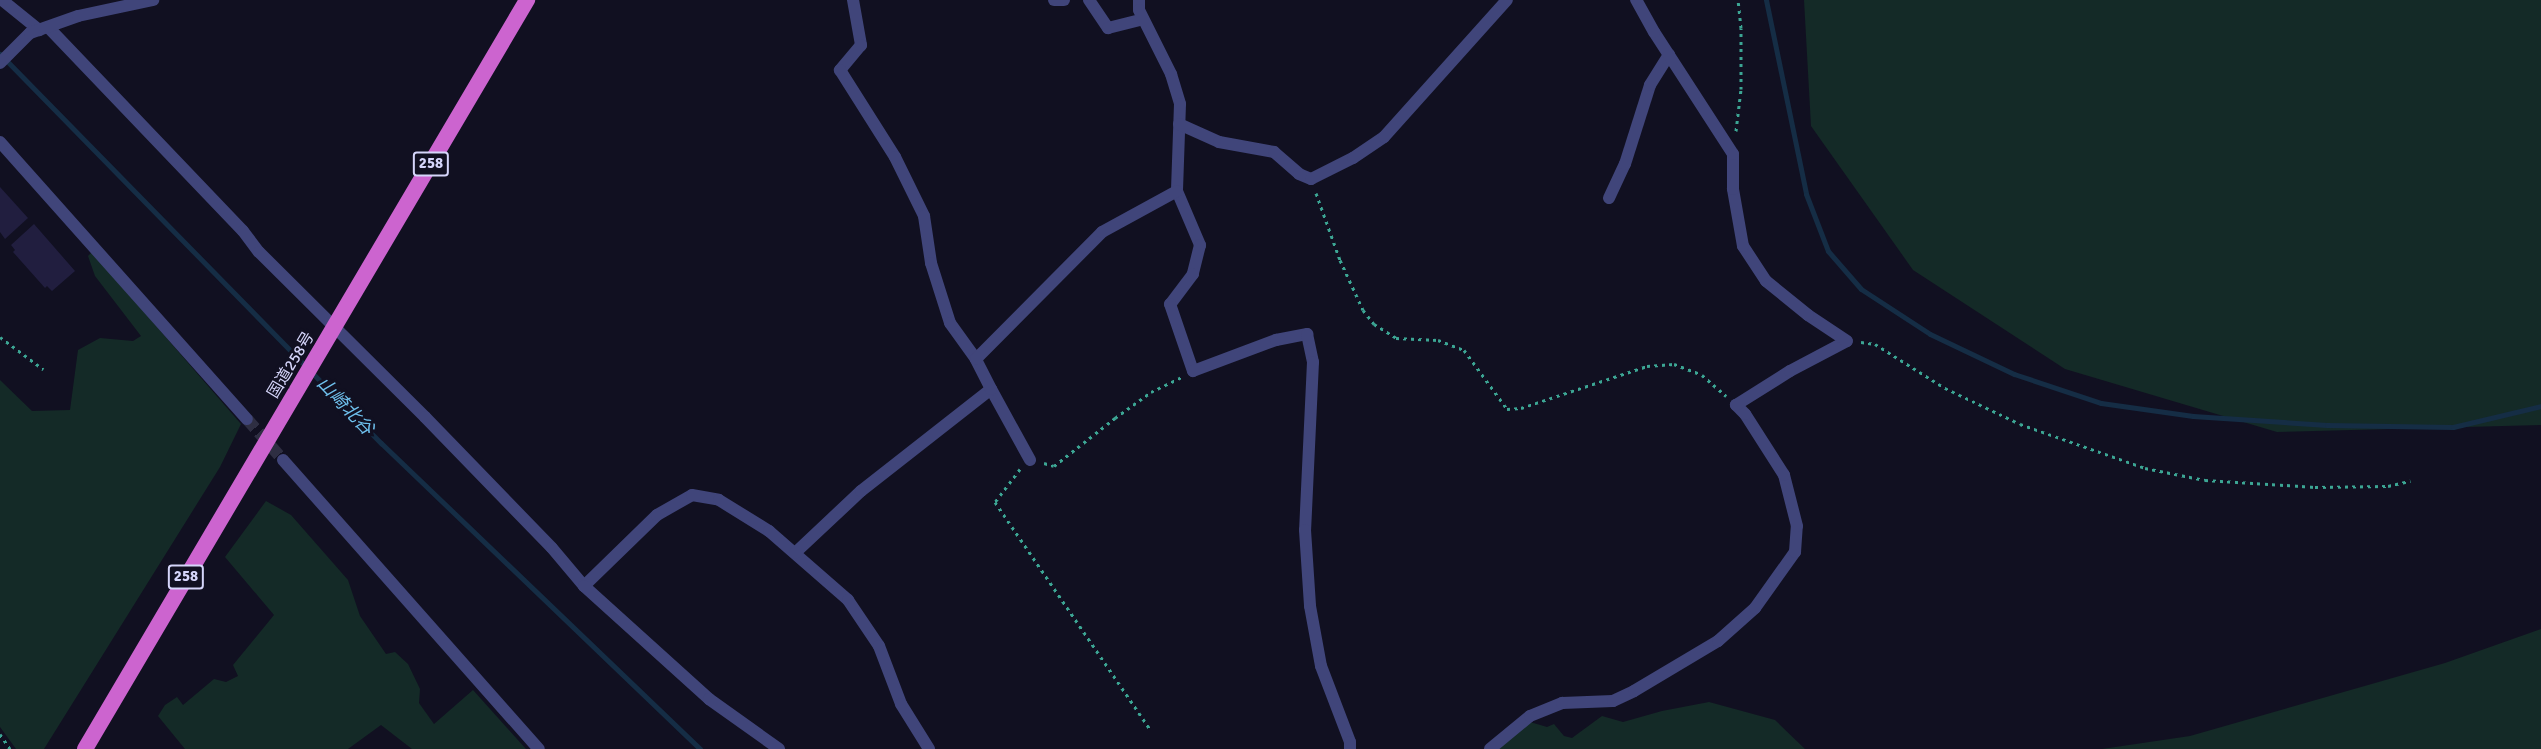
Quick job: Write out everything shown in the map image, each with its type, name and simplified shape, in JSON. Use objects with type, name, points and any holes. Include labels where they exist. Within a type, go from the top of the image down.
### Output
[{"type":"highway","name":"国道258号","points":[[85,749],[527,0]]},
{"type":"street","points":[[2,0],[39,30],[243,231],[331,334],[552,548],[584,586],[709,699],[779,749]]},
{"type":"street","points":[[0,63],[39,30],[78,16],[153,0]]},
{"type":"street","points":[[853,0],[861,45],[840,70],[895,158],[924,216],[931,263],[950,323],[976,359],[1030,460]]},
{"type":"street","points":[[1054,0],[1064,0]]},
{"type":"street","points":[[1089,0],[1108,28],[1143,19]]},
{"type":"street","points":[[1139,0],[1139,10],[1171,74],[1180,104],[1177,191],[1200,245],[1193,274],[1170,304],[1192,371],[1276,340],[1307,334],[1313,362],[1305,530],[1310,606],[1321,666],[1350,742],[1350,749]]},
{"type":"street","points":[[1179,124],[1219,142],[1274,152],[1299,174],[1311,179],[1353,158],[1383,137],[1507,0]]},
{"type":"street","points":[[1490,749],[1530,716],[1562,703],[1613,701],[1634,691],[1718,641],[1755,608],[1795,552],[1797,526],[1784,475],[1745,414],[1736,405],[1790,371],[1847,341],[1808,315],[1766,281],[1743,246],[1733,189],[1733,154],[1636,0]]},
{"type":"street","points":[[1609,198],[1625,164],[1650,85],[1669,55]]},
{"type":"street","points":[[0,142],[246,419]]},
{"type":"street","points":[[976,359],[1102,232],[1177,191]]},
{"type":"street","points":[[795,554],[861,491],[991,389]]},
{"type":"street","points":[[283,460],[539,749]]},
{"type":"street","points":[[584,586],[657,515],[692,495],[719,500],[769,531],[848,600],[879,646],[901,704],[929,749]]},
{"type":"path","points":[[1733,154],[1741,89],[1742,28],[1738,0]]},
{"type":"path","points":[[1311,179],[1340,260],[1363,310],[1374,324],[1396,338],[1438,340],[1464,350],[1507,409],[1521,408],[1647,366],[1674,364],[1702,375],[1736,405]]},
{"type":"path","points":[[0,337],[43,369]]},
{"type":"path","points":[[1847,341],[1875,344],[1945,388],[2020,424],[2145,468],[2205,480],[2315,487],[2388,486],[2410,481]]},
{"type":"path","points":[[1150,729],[995,502],[1008,482],[1030,460],[1054,466],[1142,399],[1192,371]]},
{"type":"path","points":[[0,734],[10,749]]},
{"type":"green space","points":[[1804,0],[2541,0],[2541,425],[2277,432],[2065,369],[1913,270],[1811,126]]},
{"type":"green space","points":[[92,252],[241,424],[220,467],[44,749],[16,749],[0,727],[0,380],[32,411],[70,410],[78,350],[100,338],[133,341],[141,336],[95,276],[88,256]]},
{"type":"green space","points":[[266,501],[291,515],[348,580],[360,616],[386,654],[395,652],[408,664],[420,689],[419,703],[434,724],[473,690],[526,749],[412,749],[381,725],[348,749],[185,749],[158,716],[165,705],[177,697],[183,705],[214,679],[226,682],[238,676],[233,665],[274,615],[225,557]]},
{"type":"green space","points":[[2541,629],[2541,749],[2102,749],[2190,736],[2445,663]]},
{"type":"green space","points":[[1709,702],[1775,720],[1805,749],[1498,749],[1530,722],[1547,727],[1554,724],[1564,736],[1572,738],[1602,716],[1623,722],[1662,711]]},
{"type":"building","points":[[0,187],[28,218],[5,239],[0,232]]},
{"type":"building","points":[[34,224],[75,271],[52,291],[47,286],[45,288],[13,252],[15,250],[11,245]]},
{"type":"waterway","points":[[1766,0],[1806,194],[1828,251],[1861,289],[1930,334],[2014,374],[2101,403],[2193,416],[2327,425],[2453,427],[2541,406]]},
{"type":"waterway","name":"山崎北谷","points":[[0,54],[381,443],[700,749]]},
{"type":"tunnel","points":[[247,419],[283,460]]}]
